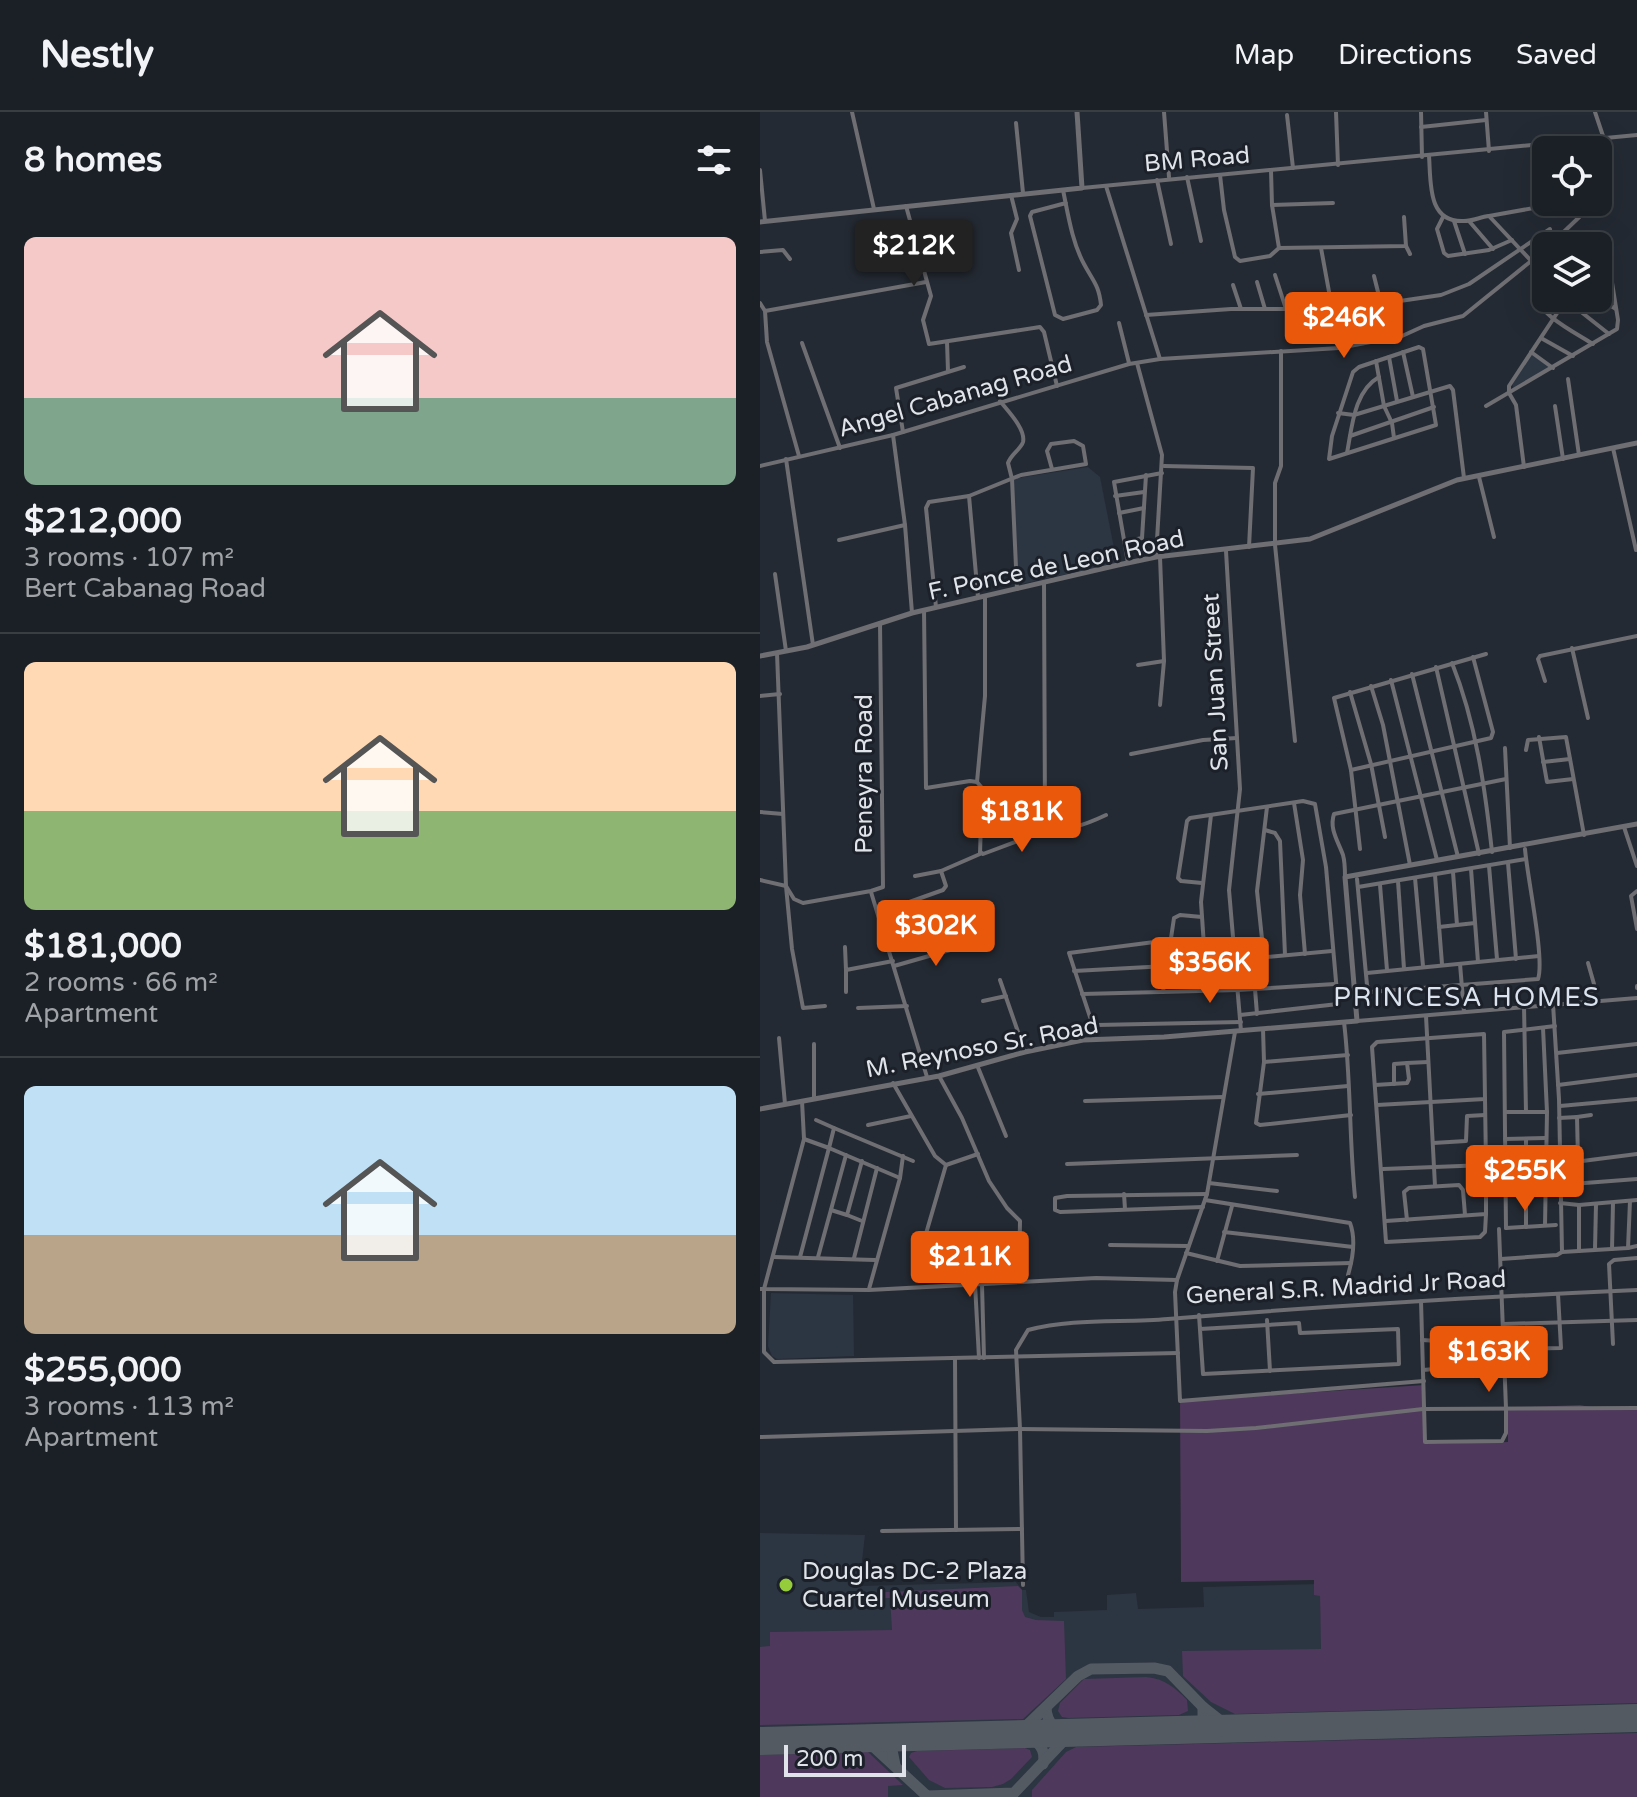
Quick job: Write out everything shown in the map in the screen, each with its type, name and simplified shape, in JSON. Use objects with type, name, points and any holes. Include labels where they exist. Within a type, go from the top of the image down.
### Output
[{"type":"street","points":[[852,112],[874,209]]},
{"type":"street","points":[[1077,112],[1082,188]]},
{"type":"street","points":[[1164,112],[1169,179]]},
{"type":"street","points":[[1336,112],[1338,165]]},
{"type":"street","points":[[1421,112],[1422,157]]},
{"type":"street","points":[[1486,112],[1489,151]]},
{"type":"street","points":[[1595,112],[1603,136]]},
{"type":"street","points":[[1287,115],[1293,169]]},
{"type":"street","points":[[1421,127],[1486,120]]},
{"type":"street","points":[[1016,123],[1023,193]]},
{"type":"street","name":"BM Road","points":[[1612,138],[1637,135]]},
{"type":"street","name":"BM Road","points":[[763,222],[1023,193],[1532,147]]},
{"type":"street","points":[[1429,156],[1432,197],[1443,217],[1469,221],[1532,208]]},
{"type":"street","points":[[760,170],[763,222]]},
{"type":"street","points":[[1271,171],[1272,205],[1279,248]]},
{"type":"street","points":[[1220,175],[1224,210],[1237,260],[1270,256],[1279,248],[1406,246]]},
{"type":"street","points":[[1187,177],[1201,241]]},
{"type":"street","points":[[1157,180],[1171,244]]},
{"type":"street","points":[[1106,186],[1160,359]]},
{"type":"street","points":[[1063,190],[1084,264],[1095,279],[1101,305],[1097,310],[1063,319],[1055,315],[1030,216],[1032,212],[1066,203]]},
{"type":"street","points":[[1011,195],[1017,219],[1011,233],[1019,270]]},
{"type":"street","points":[[1272,205],[1333,203]]},
{"type":"street","points":[[906,206],[932,299],[923,320],[928,343],[932,345],[1038,327],[1044,332],[1057,386]]},
{"type":"street","points":[[1489,216],[1532,260]]},
{"type":"street","name":"Angel Cabanag Road","points":[[1563,232],[1579,216]]},
{"type":"street","points":[[1404,217],[1406,246],[1410,254]]},
{"type":"street","points":[[1443,217],[1437,229],[1444,253],[1448,256],[1493,249],[1512,240]]},
{"type":"street","points":[[1454,221],[1465,254]]},
{"type":"street","points":[[1469,221],[1493,249]]},
{"type":"street","points":[[1146,315],[1241,309],[1332,309],[1450,293],[1550,229]]},
{"type":"street","points":[[1321,248],[1332,309]]},
{"type":"street","points":[[760,252],[782,249],[790,259]]},
{"type":"street","name":"Angel Cabanag Road","points":[[760,466],[893,435],[1129,364],[1359,344],[1402,336],[1424,326],[1463,316],[1532,262]]},
{"type":"street","points":[[1275,275],[1286,309]]},
{"type":"street","points":[[1374,276],[1381,304]]},
{"type":"street","points":[[1486,406],[1618,327],[1612,278]]},
{"type":"street","points":[[765,311],[926,282]]},
{"type":"street","points":[[1257,282],[1265,309]]},
{"type":"street","points":[[1233,285],[1241,309]]},
{"type":"street","points":[[760,303],[765,311],[767,342],[799,456]]},
{"type":"street","points":[[1612,307],[1616,309]]},
{"type":"street","points":[[1548,312],[1593,344]]},
{"type":"street","points":[[1524,467],[1516,405],[1509,393],[1510,384],[1557,312]]},
{"type":"street","points":[[1582,312],[1609,334]]},
{"type":"street","points":[[1119,323],[1129,364]]},
{"type":"street","points":[[1541,338],[1573,356]]},
{"type":"street","points":[[947,342],[948,371]]},
{"type":"street","points":[[802,343],[840,448]]},
{"type":"street","points":[[1419,347],[1423,349],[1436,425],[1330,460],[1328,456],[1338,413],[1353,372],[1403,352],[1419,347]]},
{"type":"street","points":[[1281,351],[1281,466],[1275,483],[1275,545],[1295,741]]},
{"type":"street","points":[[1403,352],[1413,397]]},
{"type":"street","points":[[1531,352],[1553,368]]},
{"type":"street","points":[[1389,357],[1397,401]]},
{"type":"street","points":[[1376,361],[1384,406],[1392,423],[1394,438]]},
{"type":"street","points":[[1137,363],[1159,437],[1163,466],[1158,557],[1164,661],[1160,705]]},
{"type":"street","points":[[903,432],[896,388],[964,367]]},
{"type":"street","points":[[1346,454],[1354,415],[1366,387],[1379,377]]},
{"type":"street","points":[[1568,379],[1579,456]]},
{"type":"street","points":[[1338,413],[1354,415],[1447,386],[1453,390],[1464,478]]},
{"type":"street","points":[[1000,401],[1023,438],[1021,446],[1008,459],[1012,479],[1017,589]]},
{"type":"street","points":[[1555,406],[1563,459]]},
{"type":"street","points":[[1350,436],[1434,407]]},
{"type":"street","points":[[893,435],[912,613]]},
{"type":"street","points":[[936,607],[927,504],[969,496],[1021,475],[1086,464],[1083,446],[1074,441],[1051,444],[1047,451],[1052,469]]},
{"type":"street","name":"F. Ponce de Leon Road","points":[[760,656],[813,645],[912,613],[1128,563],[1317,537],[1464,478],[1637,443]]},
{"type":"street","points":[[1613,448],[1636,550]]},
{"type":"street","points":[[786,459],[813,645]]},
{"type":"street","points":[[1163,466],[1253,468],[1249,547]]},
{"type":"street","points":[[1128,563],[1114,481],[1162,473]]},
{"type":"street","points":[[1124,542],[1142,538],[1146,475]]},
{"type":"street","points":[[1479,477],[1494,537]]},
{"type":"street","points":[[1115,496],[1145,492]]},
{"type":"street","points":[[915,876],[941,871],[977,857],[980,852],[982,788],[977,782],[985,696],[982,596],[969,496]]},
{"type":"street","points":[[1119,513],[1144,508]]},
{"type":"street","points":[[839,540],[905,525]]},
{"type":"street","name":"San Juan Street","points":[[1226,551],[1238,812],[1229,890],[1240,1015]]},
{"type":"street","points":[[775,574],[786,651]]},
{"type":"street","points":[[980,852],[983,854],[1042,832],[1045,820],[1044,583]]},
{"type":"street","points":[[924,610],[926,788],[953,782],[977,782]]},
{"type":"street","name":"Peneyra Road","points":[[871,891],[881,888],[883,884],[880,623]]},
{"type":"street","points":[[1545,681],[1539,656],[1637,636]]},
{"type":"street","points":[[1572,648],[1588,718]]},
{"type":"street","points":[[777,653],[786,886],[801,1000],[803,1008],[825,1006]]},
{"type":"street","points":[[1360,849],[1351,770],[1335,696],[1486,654]]},
{"type":"street","points":[[1351,770],[1491,738],[1493,734],[1473,657]]},
{"type":"street","points":[[1138,665],[1164,661]]},
{"type":"street","points":[[1452,662],[1463,693],[1484,782],[1492,852]]},
{"type":"street","points":[[1436,667],[1479,854]]},
{"type":"street","points":[[1412,674],[1458,857]]},
{"type":"street","points":[[1391,680],[1437,860]]},
{"type":"street","points":[[1371,686],[1383,725],[1410,865]]},
{"type":"street","points":[[1350,692],[1371,764],[1385,837]]},
{"type":"street","points":[[760,696],[780,694]]},
{"type":"street","points":[[1539,737],[1547,782],[1573,779]]},
{"type":"street","points":[[1526,750],[1527,740],[1566,737],[1584,835]]},
{"type":"street","points":[[1131,754],[1203,740],[1237,738]]},
{"type":"street","points":[[1505,748],[1510,848]]},
{"type":"street","points":[[1543,762],[1570,759]]},
{"type":"street","points":[[1506,779],[1339,812],[1332,819],[1344,860],[1357,1021],[1637,998]]},
{"type":"street","points":[[1202,883],[1178,878],[1190,818],[1311,801],[1317,807],[1326,867],[1337,1005],[1240,1015]]},
{"type":"street","points":[[1294,803],[1303,860],[1300,895],[1305,954]]},
{"type":"street","points":[[1264,958],[1257,891],[1267,807]]},
{"type":"street","points":[[760,812],[783,814]]},
{"type":"street","points":[[1045,820],[1052,826],[1068,827],[1085,825],[1106,815]]},
{"type":"street","points":[[1205,961],[1202,883],[1211,815]]},
{"type":"street","points":[[1345,877],[1637,824]]},
{"type":"street","points":[[1624,826],[1637,866]]},
{"type":"street","points":[[1265,830],[1275,833],[1280,841],[1285,955]]},
{"type":"street","points":[[1357,879],[1367,985],[1371,992],[1538,979],[1539,956],[1525,849]]},
{"type":"street","points":[[1358,887],[1526,859]]},
{"type":"street","points":[[1508,863],[1516,959]]},
{"type":"street","points":[[1489,866],[1497,960]]},
{"type":"street","points":[[1471,869],[1478,962]]},
{"type":"street","points":[[879,919],[901,905],[943,890],[946,884],[941,871]]},
{"type":"street","points":[[1453,872],[1457,925]]},
{"type":"street","points":[[1435,875],[1442,965]]},
{"type":"street","points":[[1415,878],[1423,966]]},
{"type":"street","points":[[760,880],[786,886],[794,899],[803,903],[871,891],[927,1077]]},
{"type":"street","points":[[1398,881],[1404,969]]},
{"type":"street","points":[[1380,885],[1387,971]]},
{"type":"street","points":[[1637,891],[1631,896],[1637,929]]},
{"type":"street","points":[[883,935],[961,912]]},
{"type":"street","points":[[1163,992],[1175,916],[1202,917]]},
{"type":"street","points":[[1439,927],[1475,923]]},
{"type":"street","points":[[1170,940],[1070,952],[1068,955],[1095,1024],[1241,1022]]},
{"type":"street","points":[[846,970],[893,964],[971,944]]},
{"type":"street","points":[[845,947],[846,992]]},
{"type":"street","points":[[1074,971],[1332,951]]},
{"type":"street","points":[[1367,973],[1539,956]]},
{"type":"street","points":[[1588,963],[1594,984],[1589,1001]]},
{"type":"street","points":[[1460,964],[1464,1012]]},
{"type":"street","points":[[1000,980],[1025,1052]]},
{"type":"street","points":[[1082,994],[1336,984]]},
{"type":"street","points":[[1255,989],[1257,1014]]},
{"type":"street","points":[[983,1001],[1006,996]]},
{"type":"street","points":[[1553,1004],[1562,1252]]},
{"type":"street","points":[[858,1008],[907,1006]]},
{"type":"street","points":[[1524,1006],[1526,1112]]},
{"type":"street","name":"General S.R. Madrid Jr Road","points":[[1240,1015],[1206,1197],[1177,1280],[1177,1318],[1637,1290]]},
{"type":"street","points":[[1426,1016],[1435,1186]]},
{"type":"street","name":"M. Reynoso Sr. Road","points":[[760,1109],[939,1076],[1025,1052],[1092,1039],[1141,1039],[1357,1021]]},
{"type":"street","points":[[1344,1022],[1355,1197]]},
{"type":"street","points":[[1506,1228],[1504,1032],[1555,1026]]},
{"type":"street","points":[[1543,1028],[1547,1112],[1545,1225]]},
{"type":"street","points":[[1263,1029],[1264,1062],[1255,1119],[1260,1125],[1351,1115]]},
{"type":"street","points":[[1484,1034],[1485,1232],[1480,1237],[1390,1244],[1385,1240],[1373,1043],[1428,1037],[1484,1034]]},
{"type":"street","points":[[779,1038],[785,1104]]},
{"type":"street","points":[[814,1044],[814,1099]]},
{"type":"street","points":[[1557,1053],[1637,1044]]},
{"type":"street","points":[[1264,1062],[1348,1055]]},
{"type":"street","points":[[1394,1084],[1394,1064],[1429,1062]]},
{"type":"street","points":[[1375,1085],[1409,1081],[1407,1063]]},
{"type":"street","points":[[977,1065],[1006,1136]]},
{"type":"street","points":[[1558,1085],[1637,1075]]},
{"type":"street","points":[[939,1076],[989,1181],[1020,1221],[1019,1282]]},
{"type":"street","points":[[893,1083],[935,1156],[946,1165]]},
{"type":"street","points":[[1258,1094],[1349,1086]]},
{"type":"street","points":[[1085,1101],[1223,1097]]},
{"type":"street","points":[[1377,1105],[1485,1099]]},
{"type":"street","points":[[1559,1106],[1637,1099]]},
{"type":"street","points":[[802,1101],[804,1139],[774,1257],[762,1289],[761,1343],[767,1358],[774,1362],[1178,1353]]},
{"type":"street","points":[[1505,1112],[1547,1112]]},
{"type":"street","points":[[1433,1143],[1466,1141],[1467,1116],[1485,1115]]},
{"type":"street","points":[[1559,1118],[1591,1115]]},
{"type":"street","points":[[868,1125],[911,1116]]},
{"type":"street","points":[[1577,1117],[1578,1161]]},
{"type":"street","points":[[816,1120],[913,1161]]},
{"type":"street","points":[[800,1257],[834,1128]]},
{"type":"street","points":[[1505,1139],[1547,1138]]},
{"type":"street","points":[[804,1139],[900,1178]]},
{"type":"street","points":[[1526,1139],[1526,1227]]},
{"type":"street","points":[[818,1257],[846,1154]]},
{"type":"street","points":[[946,1165],[978,1154]]},
{"type":"street","points":[[1559,1164],[1637,1154]]},
{"type":"street","points":[[1067,1164],[1297,1155]]},
{"type":"street","points":[[869,1290],[900,1178],[903,1156]]},
{"type":"street","points":[[847,1215],[862,1161]]},
{"type":"street","points":[[925,1237],[946,1165]]},
{"type":"street","points":[[1383,1169],[1486,1165]]},
{"type":"street","points":[[854,1258],[877,1167]]},
{"type":"street","points":[[1559,1185],[1637,1179]]},
{"type":"street","points":[[1209,1183],[1277,1191]]},
{"type":"street","points":[[1407,1220],[1405,1189],[1435,1186],[1462,1187],[1466,1216]]},
{"type":"street","points":[[1124,1194],[1125,1209]]},
{"type":"street","points":[[1203,1207],[1060,1212],[1055,1210],[1053,1202],[1059,1196],[1124,1194],[1206,1197],[1232,1206],[1346,1222],[1352,1228],[1353,1247],[1348,1275]]},
{"type":"street","points":[[1560,1203],[1579,1205],[1637,1200]]},
{"type":"street","points":[[1628,1248],[1630,1201]]},
{"type":"street","points":[[1612,1249],[1613,1203]]},
{"type":"street","points":[[1595,1249],[1596,1204]]},
{"type":"street","points":[[1579,1205],[1579,1251]]},
{"type":"street","points":[[1216,1262],[1232,1206]]},
{"type":"street","points":[[831,1210],[862,1221]]},
{"type":"street","points":[[1386,1221],[1486,1214]]},
{"type":"street","points":[[1421,1301],[1423,1436],[1426,1442],[1503,1440],[1506,1433],[1505,1363],[1498,1229],[1556,1225]]},
{"type":"street","points":[[1224,1232],[1353,1247]]},
{"type":"street","points":[[1110,1245],[1188,1246]]},
{"type":"street","points":[[1501,1259],[1637,1246]]},
{"type":"street","points":[[1186,1253],[1216,1262],[1248,1266],[1351,1263]]},
{"type":"street","points":[[774,1257],[875,1260]]},
{"type":"street","points":[[1613,1344],[1610,1261],[1637,1258]]},
{"type":"street","points":[[997,1262],[1019,1263]]},
{"type":"street","points":[[762,1289],[869,1290],[1096,1278],[1177,1280]]},
{"type":"street","points":[[978,1284],[982,1358]]},
{"type":"street","points":[[1422,1340],[1561,1348],[1558,1294]]},
{"type":"street","points":[[1199,1315],[1203,1374],[1399,1364],[1398,1329],[1300,1333],[1299,1323],[1200,1329]]},
{"type":"street","points":[[1023,1585],[1017,1345],[1028,1330],[1052,1324],[1177,1318],[1180,1401],[1424,1381]]},
{"type":"street","points":[[1504,1324],[1637,1320]]},
{"type":"street","points":[[1268,1323],[1270,1371]]},
{"type":"street","points":[[955,1359],[956,1530]]},
{"type":"street","points":[[1423,1370],[1505,1363]]},
{"type":"street","points":[[760,1437],[1020,1429],[1220,1430],[1423,1409],[1637,1408]]},
{"type":"street","points":[[882,1531],[1022,1529]]},
{"type":"shaded area","points":[[1532,354],[1549,367],[1514,389],[1512,383]]},
{"type":"shaded area","points":[[1088,467],[1100,477],[1117,563],[1017,585],[1012,479]]},
{"type":"shaded area","points":[[771,1293],[853,1295],[854,1356],[777,1359],[772,1356],[768,1346]]},
{"type":"shaded area","points":[[1424,1385],[1426,1444],[1508,1442],[1508,1408],[1580,1405],[1600,1409],[1637,1409],[1637,1703],[1235,1714],[1211,1702],[1183,1676],[1182,1651],[1321,1649],[1320,1596],[1314,1595],[1314,1580],[1181,1582],[1180,1401]]},
{"type":"shaded area","points":[[760,1533],[865,1535],[859,1586],[1016,1582],[1022,1590],[1026,1590],[1029,1612],[1041,1617],[1054,1617],[1054,1612],[1107,1610],[1107,1595],[1136,1593],[1138,1609],[1204,1607],[1203,1587],[1320,1584],[1321,1629],[1637,1621],[1637,1797],[760,1797]]},
{"type":"shaded area","points":[[1018,1586],[1022,1590],[1025,1617],[1064,1621],[1066,1679],[1023,1719],[760,1725],[760,1647],[770,1646],[770,1632],[892,1630],[890,1598],[856,1599],[865,1593]]},
{"type":"shaded area","points":[[1146,1677],[1173,1688],[1187,1700],[1188,1711],[1179,1715],[1068,1718],[1062,1717],[1058,1711],[1060,1703],[1084,1679]]},
{"type":"shaded area","points":[[1637,1733],[1637,1797],[1032,1797],[1032,1790],[1066,1752],[1076,1747]]},
{"type":"shaded area","points":[[1030,1750],[1032,1757],[1011,1779],[992,1787],[945,1788],[929,1780],[909,1757],[917,1751]]},
{"type":"shaded area","points":[[868,1752],[903,1785],[888,1786],[888,1797],[760,1797],[760,1755]]},
{"type":"taxiway","points":[[1018,1734],[1078,1676],[1091,1669],[1154,1668],[1168,1671],[1203,1707],[1231,1729]]},
{"type":"taxiway","points":[[1194,1730],[1203,1722],[1203,1707]]},
{"type":"taxiway","points":[[1046,1708],[1053,1726],[1071,1733]]},
{"type":"taxiway","points":[[864,1738],[927,1796],[1014,1793],[1071,1733]]},
{"type":"taxiway","points":[[1024,1734],[1040,1746],[1044,1754],[1043,1764]]},
{"type":"taxiway","points":[[895,1765],[892,1750],[898,1737]]},
{"type":"runway","points":[[760,1741],[1637,1718]]},
{"type":"place","name":"Douglas DC-2 Plaza Cuartel Museum","points":[[786,1585]]},
{"type":"district","name":"PRINCESA HOMES","points":[[1467,997]]}]
